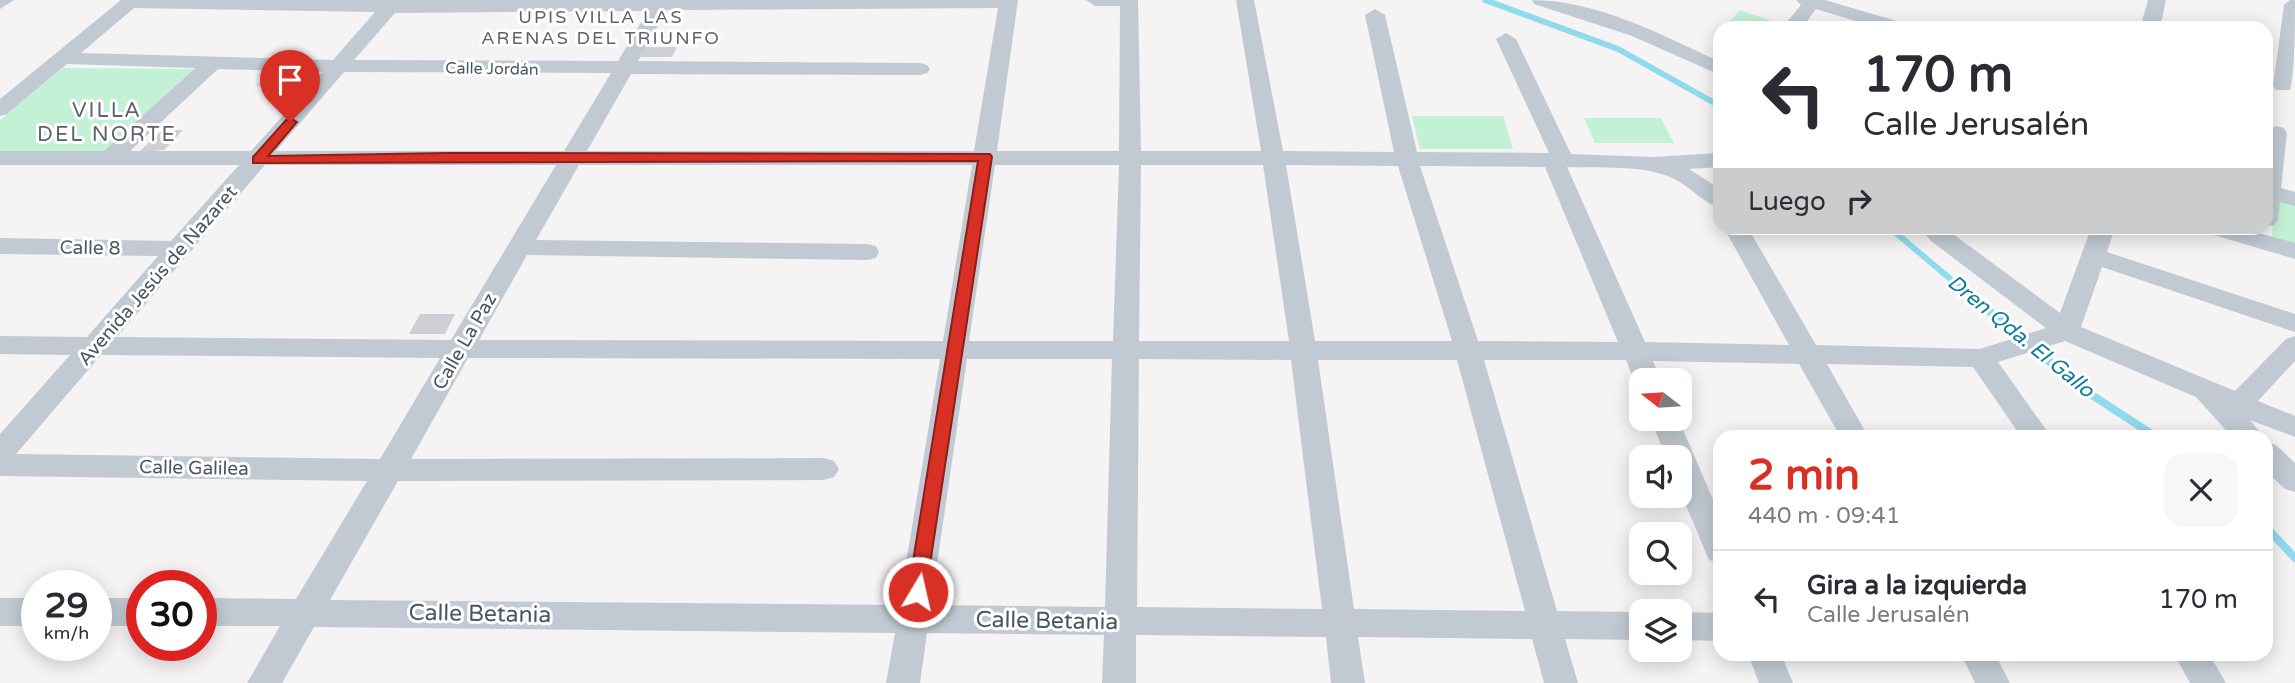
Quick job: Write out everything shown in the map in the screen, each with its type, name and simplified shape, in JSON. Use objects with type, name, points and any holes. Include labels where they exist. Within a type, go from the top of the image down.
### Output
[{"type":"street","points":[[0,4],[5,0]]},
{"type":"street","points":[[1096,0],[1129,0],[1130,158],[1119,683]]},
{"type":"street","points":[[1245,0],[1274,158],[1304,351],[1348,683]]},
{"type":"street","points":[[1541,0],[1639,32],[1713,66]]},
{"type":"street","points":[[2152,21],[2157,0]]},
{"type":"street","points":[[2272,0],[2294,5],[2292,49],[2281,86]]},
{"type":"street","points":[[0,110],[130,1],[1008,1],[902,683]]},
{"type":"street","points":[[1797,21],[1810,1],[1877,21]]},
{"type":"street","name":"Avenida Jesús de Nazaret","points":[[0,453],[393,3]]},
{"type":"street","name":"Calle La Paz","points":[[264,683],[663,3]]},
{"type":"street","points":[[1375,15],[1407,159],[1468,351],[1561,683]]},
{"type":"street","points":[[1507,39],[1642,368]]},
{"type":"street","name":"Calle Jordán","points":[[63,58],[339,66],[920,69]]},
{"type":"street","points":[[110,159],[213,62]]},
{"type":"street","points":[[2273,165],[2279,134]]},
{"type":"street","points":[[0,158],[1274,158],[1558,160],[1652,164],[1713,160]]},
{"type":"street","points":[[1652,164],[1674,170],[1713,193]]},
{"type":"street","points":[[2273,192],[2295,199]]},
{"type":"street","points":[[1740,235],[1851,430]]},
{"type":"street","points":[[1938,235],[2067,331],[2295,427]]},
{"type":"street","points":[[2067,331],[2101,235]]},
{"type":"street","points":[[2273,235],[2295,251]]},
{"type":"street","name":"Calle 8","points":[[0,246],[180,248]]},
{"type":"street","points":[[519,247],[867,252]]},
{"type":"street","points":[[2095,256],[2295,323]]},
{"type":"street","points":[[0,345],[460,349],[1636,351],[1981,358],[2067,331]]},
{"type":"street","points":[[2239,404],[2295,345]]},
{"type":"street","points":[[1981,358],[2032,430]]},
{"type":"street","points":[[2200,388],[2242,430]]},
{"type":"street","points":[[1669,431],[1713,534]]},
{"type":"street","points":[[2273,460],[2295,481]]},
{"type":"street","name":"Calle Galilea","points":[[0,465],[388,470],[824,470]]},
{"type":"street","name":"Calle Betania","points":[[217,611],[1629,626]]},
{"type":"street","points":[[0,612],[21,612]]},
{"type":"street","points":[[1692,626],[1713,627]]},
{"type":"street","points":[[1767,661],[1776,683]]},
{"type":"street","points":[[1981,661],[1993,683]]},
{"type":"street","points":[[2195,661],[2209,683]]},
{"type":"green space","points":[[1740,10],[1771,21],[1730,21]]},
{"type":"green space","points":[[63,68],[193,69],[102,155],[0,154],[0,120]]},
{"type":"green space","points":[[1412,116],[1503,116],[1513,149],[1420,149]]},
{"type":"green space","points":[[1584,118],[1661,118],[1674,143],[1595,143]]},
{"type":"green space","points":[[2274,197],[2295,203],[2295,247],[2272,240]]},
{"type":"building","points":[[646,47],[677,47],[672,57],[640,57]]},
{"type":"building","points":[[273,70],[282,70],[271,81],[256,86]]},
{"type":"building","points":[[162,130],[183,130],[164,150],[139,152]]},
{"type":"building","points":[[420,314],[455,314],[445,334],[409,334]]},
{"type":"waterway","name":"Dren Qda. El Gallo","points":[[1485,0],[1618,49],[1713,102]]},
{"type":"waterway","name":"Dren Qda. El Gallo","points":[[1898,235],[1967,293]]},
{"type":"waterway","name":"Dren Qda. El Gallo","points":[[1965,291],[2081,388],[2146,430]]},
{"type":"waterway","name":"Dren Qda. El Gallo","points":[[2273,534],[2295,558]]},
{"type":"district","name":"UPIS VILLA LAS ARENAS DEL TRIUNFO","points":[[601,27]]},
{"type":"district","name":"VILLA DEL NORTE","points":[[107,122]]},
{"type":"route","points":[[290,122],[258,160],[372,157],[985,157],[918,592]]}]
